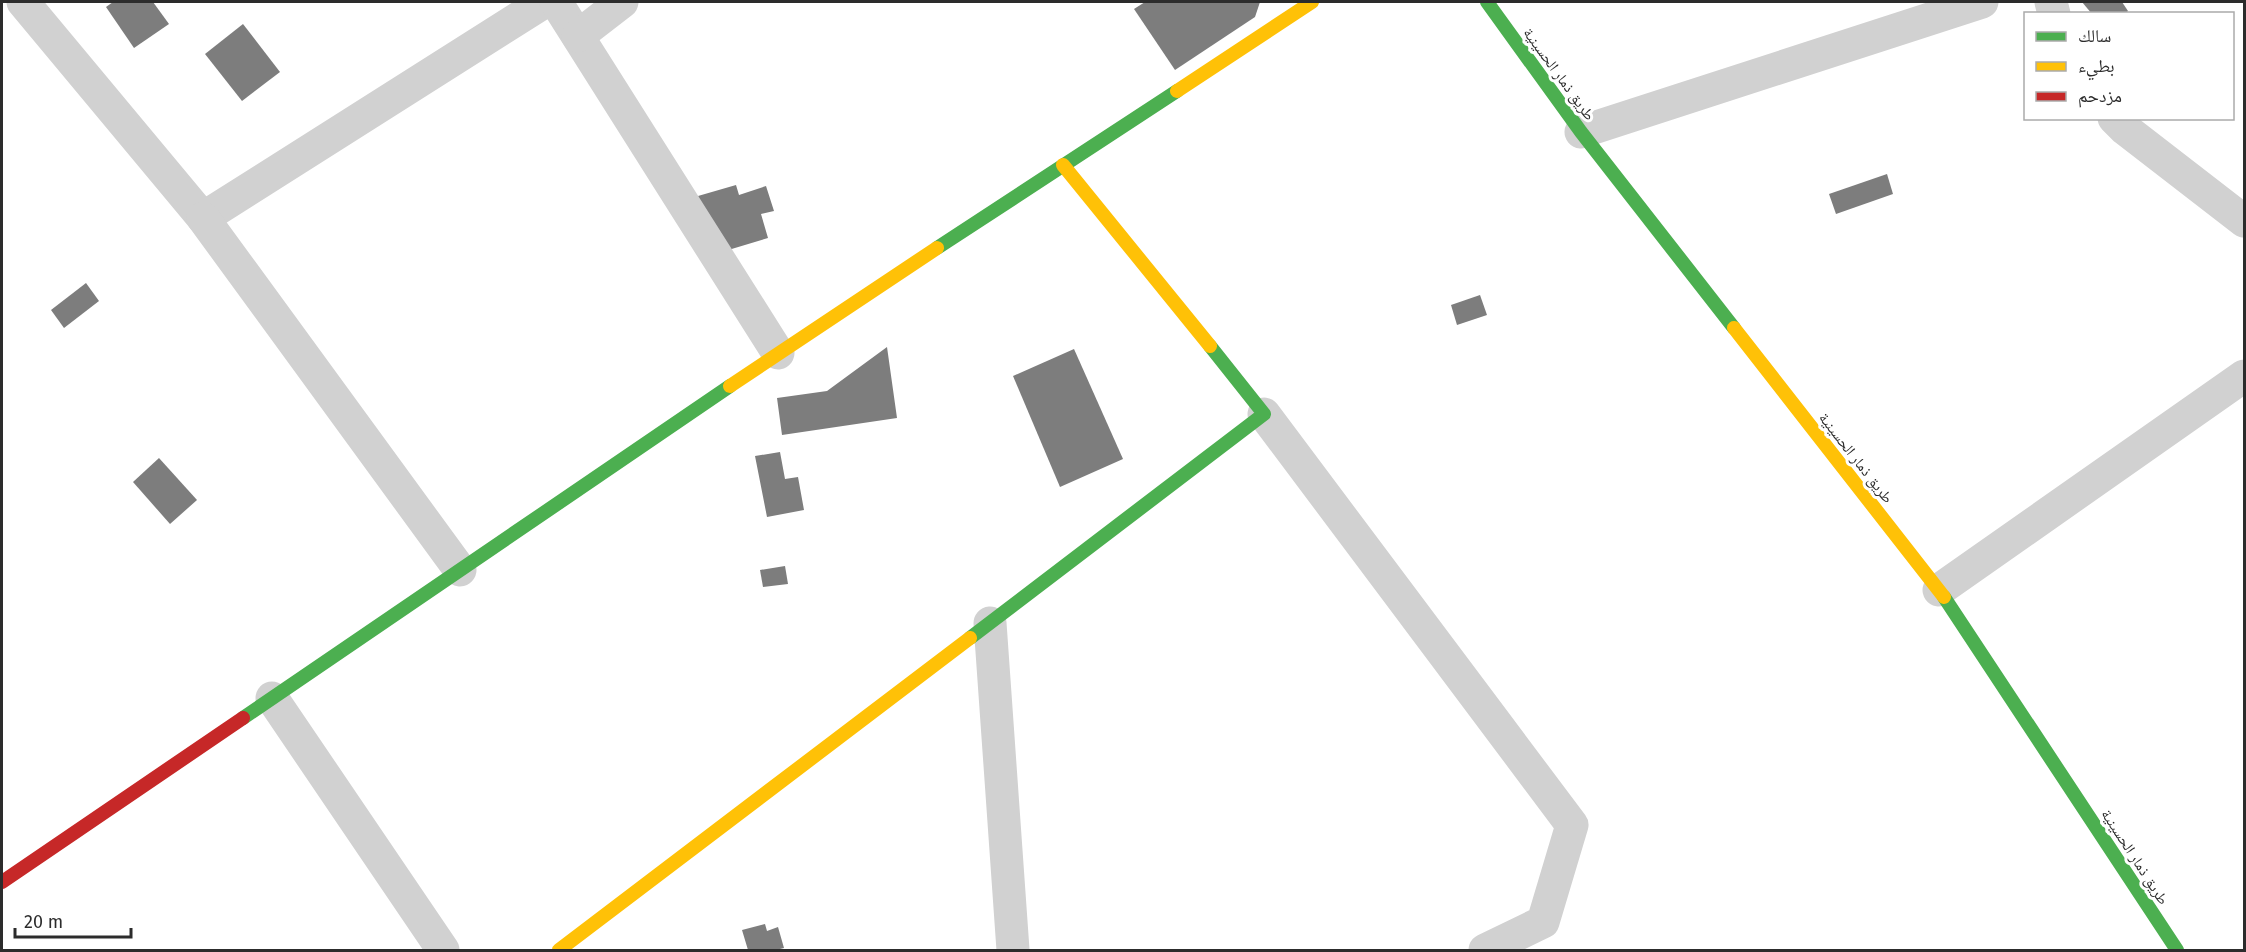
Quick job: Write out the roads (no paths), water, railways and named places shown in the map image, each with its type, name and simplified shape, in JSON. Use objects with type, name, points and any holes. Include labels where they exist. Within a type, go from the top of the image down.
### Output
[{"type":"street","points":[[203,218],[544,2]]},
{"type":"street","points":[[556,2],[778,353]]},
{"type":"street","points":[[578,36],[622,2]]},
{"type":"street","points":[[2,882],[778,353],[1312,2]]},
{"type":"street","name":"طريق ذمار الحسينية","points":[[1487,2],[1581,132],[1939,590],[2177,951]]},
{"type":"street","points":[[1581,132],[1982,2]]},
{"type":"street","points":[[27,3],[203,218],[460,570]]},
{"type":"street","points":[[2116,120],[2244,221]]},
{"type":"street","points":[[1063,165],[1264,414],[1572,825],[1543,922],[1485,951]]},
{"type":"street","points":[[1939,590],[2244,376]]},
{"type":"street","points":[[559,951],[1264,414]]},
{"type":"street","points":[[990,622],[1013,951]]},
{"type":"street","points":[[272,698],[443,951]]}]
